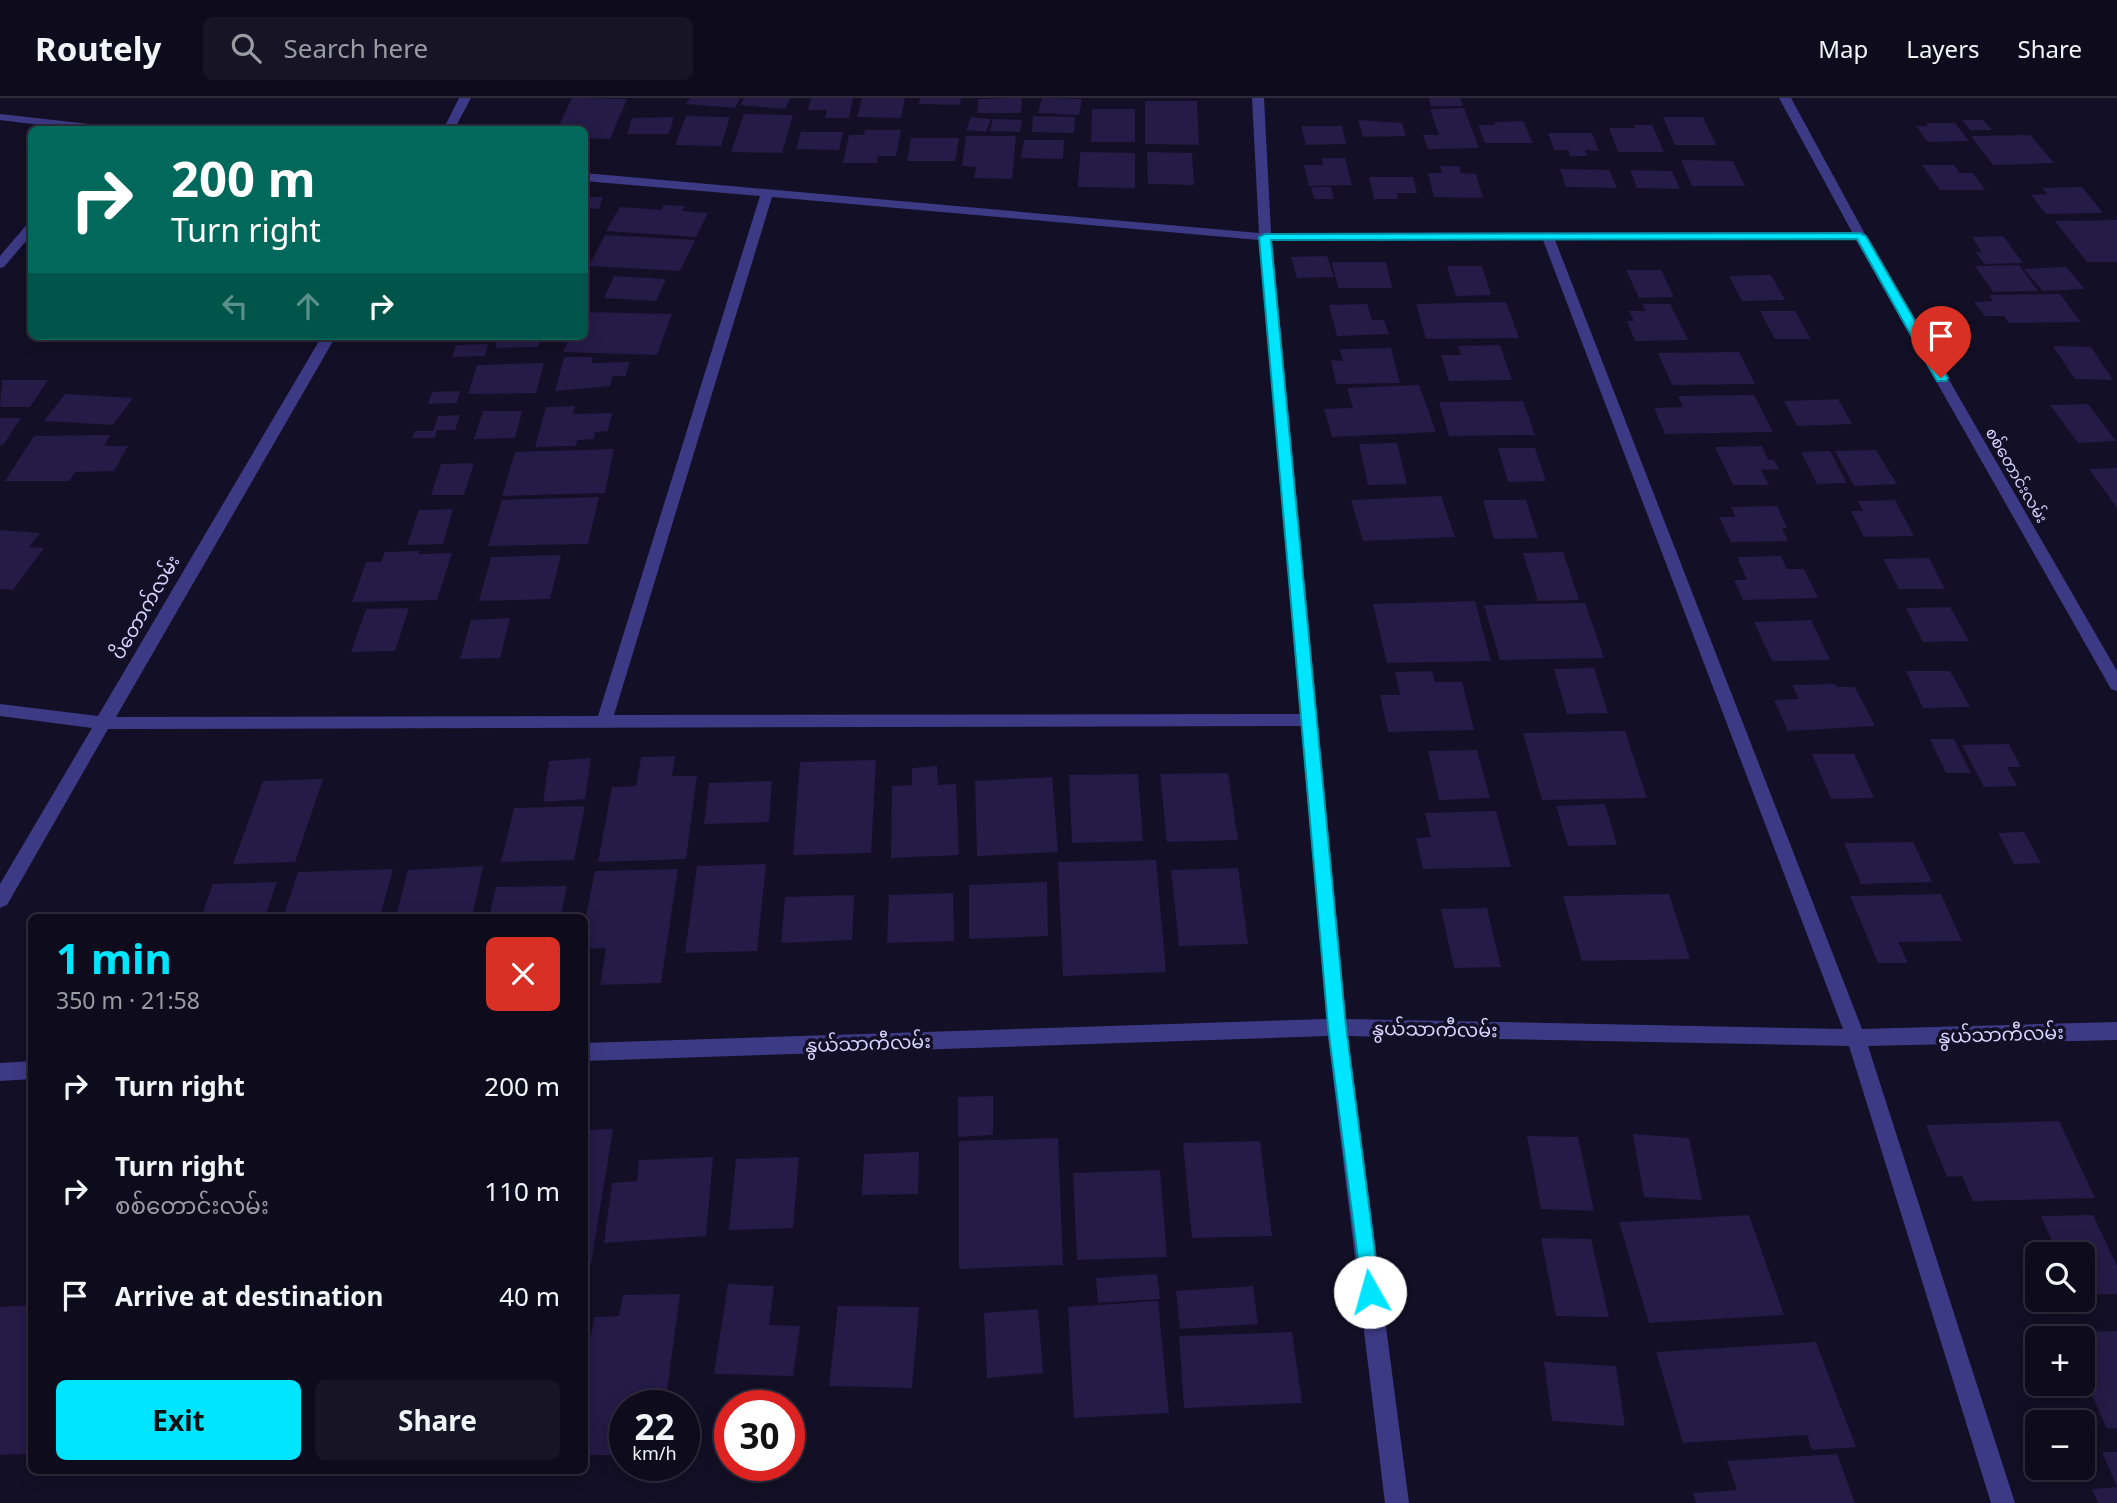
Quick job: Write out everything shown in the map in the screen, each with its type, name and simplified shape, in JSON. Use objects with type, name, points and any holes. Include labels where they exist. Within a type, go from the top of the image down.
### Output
[{"type":"street","points":[[450,126],[465,98]]},
{"type":"street","points":[[1258,98],[1265,237],[1337,1027],[1396,1503]]},
{"type":"street","name":"စစ်တောင်းလမ်း","points":[[1784,98],[2117,685]]},
{"type":"street","points":[[0,117],[85,126]]},
{"type":"street","points":[[588,177],[1265,237],[1860,236]]},
{"type":"street","points":[[604,722],[767,193]]},
{"type":"street","points":[[0,264],[28,231]]},
{"type":"street","points":[[1548,237],[1856,1038],[2003,1503]]},
{"type":"street","name":"ပိတောက်လမ်း","points":[[0,900],[327,340]]},
{"type":"street","points":[[0,710],[101,723],[1309,720]]},
{"type":"street","name":"နွယ်သာကီလမ်း","points":[[588,1052],[1337,1027],[1856,1038],[2117,1031]]},
{"type":"street","points":[[0,1072],[28,1070]]},
{"type":"building","points":[[572,98],[627,99],[610,139],[588,138],[588,126],[550,126],[559,125]]},
{"type":"building","points":[[690,98],[740,98],[735,108],[686,104]]},
{"type":"building","points":[[744,98],[791,98],[785,109],[740,105]]},
{"type":"building","points":[[811,98],[853,98],[849,118],[825,118],[827,110],[808,110]]},
{"type":"building","points":[[862,98],[905,98],[901,118],[857,117]]},
{"type":"building","points":[[920,98],[961,98],[960,105],[919,104]]},
{"type":"building","points":[[1022,98],[1021,113],[977,113],[978,99]]},
{"type":"building","points":[[1042,98],[1082,99],[1079,115],[1038,113]]},
{"type":"building","points":[[1429,98],[1460,98],[1463,106],[1431,106]]},
{"type":"building","points":[[1145,101],[1197,101],[1199,145],[1145,144]]},
{"type":"building","points":[[1464,108],[1479,148],[1428,149],[1423,135],[1439,135],[1430,109]]},
{"type":"building","points":[[1092,109],[1135,109],[1135,142],[1091,142]]},
{"type":"building","points":[[744,114],[793,115],[782,153],[731,152]]},
{"type":"building","points":[[686,116],[730,117],[721,146],[675,145]]},
{"type":"building","points":[[1033,116],[1075,117],[1074,133],[1032,132]]},
{"type":"building","points":[[674,117],[669,134],[627,134],[632,118]]},
{"type":"building","points":[[971,117],[991,119],[986,132],[966,130]]},
{"type":"building","points":[[1663,117],[1703,117],[1716,145],[1675,145]]},
{"type":"building","points":[[993,119],[1022,120],[1020,132],[990,131]]},
{"type":"building","points":[[1358,120],[1402,123],[1406,136],[1363,137]]},
{"type":"building","points":[[1962,120],[1983,120],[1992,130],[1970,130]]},
{"type":"building","points":[[1523,121],[1533,143],[1485,143],[1478,125],[1495,125],[1494,122]]},
{"type":"building","points":[[1926,123],[1955,123],[1969,141],[1928,142],[1916,126],[1928,126]]},
{"type":"building","points":[[1634,125],[1652,125],[1664,152],[1618,152],[1609,128],[1635,128]]},
{"type":"building","points":[[1301,126],[1342,126],[1346,144],[1306,145]]},
{"type":"building","points":[[865,130],[901,130],[896,156],[878,156],[877,163],[843,163],[849,135],[864,135]]},
{"type":"building","points":[[801,132],[843,132],[839,150],[796,149]]},
{"type":"building","points":[[1548,133],[1592,133],[1599,151],[1585,150],[1587,156],[1570,156],[1568,150],[1554,150]]},
{"type":"building","points":[[2030,135],[2054,163],[1993,165],[1971,136]]},
{"type":"building","points":[[966,136],[1016,136],[1012,179],[974,178],[976,167],[962,166]]},
{"type":"building","points":[[911,138],[959,138],[955,161],[907,161]]},
{"type":"building","points":[[1024,140],[1064,140],[1063,159],[1021,158]]},
{"type":"building","points":[[1080,152],[1135,153],[1135,188],[1078,187]]},
{"type":"building","points":[[1147,152],[1192,153],[1194,185],[1148,184]]},
{"type":"building","points":[[1322,158],[1345,158],[1352,185],[1309,186],[1304,165],[1323,165]]},
{"type":"building","points":[[1681,160],[1733,161],[1745,186],[1692,186]]},
{"type":"building","points":[[1922,165],[1954,165],[1960,173],[1973,173],[1985,190],[1940,190]]},
{"type":"building","points":[[1440,166],[1459,166],[1461,173],[1476,174],[1483,198],[1434,197],[1428,173],[1442,173]]},
{"type":"building","points":[[1560,169],[1609,170],[1617,188],[1566,187]]},
{"type":"building","points":[[1630,170],[1672,171],[1680,189],[1637,188]]},
{"type":"building","points":[[1369,177],[1413,177],[1417,193],[1397,193],[1398,199],[1374,199]]},
{"type":"building","points":[[1311,187],[1331,187],[1334,199],[1314,199]]},
{"type":"building","points":[[2082,187],[2103,213],[2046,214],[2031,195],[2047,194],[2042,188]]},
{"type":"building","points":[[588,197],[603,197],[599,209],[588,208]]},
{"type":"building","points":[[664,205],[685,206],[682,211],[708,213],[696,237],[606,231],[620,207],[661,210]]},
{"type":"building","points":[[2117,220],[2117,262],[2087,262],[2055,221]]},
{"type":"building","points":[[605,235],[695,240],[680,271],[589,266]]},
{"type":"building","points":[[2003,236],[2023,263],[1984,264],[1976,252],[1982,252],[1972,237]]},
{"type":"building","points":[[1327,256],[1334,277],[1297,278],[1291,257]]},
{"type":"building","points":[[1332,262],[1386,262],[1392,288],[1338,288]]},
{"type":"building","points":[[2019,265],[2038,291],[1993,292],[1975,266]]},
{"type":"building","points":[[1447,266],[1482,266],[1491,295],[1456,296]]},
{"type":"building","points":[[2066,267],[2085,289],[2043,291],[2024,269]]},
{"type":"building","points":[[1626,270],[1661,270],[1674,297],[1639,298]]},
{"type":"building","points":[[1771,275],[1785,300],[1742,301],[1729,276]]},
{"type":"building","points":[[614,276],[666,279],[656,301],[604,298]]},
{"type":"building","points":[[2060,294],[2081,322],[2009,323],[2004,316],[1985,316],[1974,302],[1993,301],[1989,295]]},
{"type":"building","points":[[1506,302],[1519,338],[1426,339],[1416,304]]},
{"type":"building","points":[[1367,304],[1372,320],[1384,320],[1389,334],[1337,336],[1329,305]]},
{"type":"building","points":[[1642,304],[1670,304],[1688,340],[1635,341],[1627,321],[1634,321],[1629,311],[1646,311]]},
{"type":"building","points":[[1760,311],[1795,311],[1811,339],[1775,339]]},
{"type":"building","points":[[588,312],[672,314],[657,355],[563,352],[568,340],[588,340]]},
{"type":"building","points":[[498,340],[540,340],[538,347],[495,348]]},
{"type":"building","points":[[488,344],[485,356],[452,357],[456,345]]},
{"type":"building","points":[[1500,345],[1512,380],[1449,381],[1441,355],[1461,355],[1458,346]]},
{"type":"building","points":[[2053,346],[2091,347],[2113,380],[2075,379]]},
{"type":"building","points":[[1391,348],[1400,383],[1336,384],[1331,360],[1343,361],[1340,349]]},
{"type":"building","points":[[1739,352],[1755,384],[1672,385],[1658,353]]},
{"type":"building","points":[[564,357],[593,357],[591,363],[629,362],[626,376],[613,376],[610,386],[555,391]]},
{"type":"building","points":[[544,363],[536,393],[468,394],[477,365]]},
{"type":"building","points":[[2,380],[48,380],[30,407],[0,407]]},
{"type":"building","points":[[1419,385],[1436,432],[1332,437],[1324,409],[1353,408],[1347,388]]},
{"type":"building","points":[[460,391],[457,403],[428,404],[432,392]]},
{"type":"building","points":[[65,394],[133,398],[113,425],[44,421]]},
{"type":"building","points":[[1754,395],[1773,432],[1665,434],[1654,408],[1683,407],[1678,396]]},
{"type":"building","points":[[1838,399],[1852,424],[1797,426],[1784,401]]},
{"type":"building","points":[[1523,401],[1535,435],[1449,436],[1439,402]]},
{"type":"building","points":[[2088,404],[2116,441],[2078,443],[2050,405]]},
{"type":"building","points":[[575,406],[573,414],[612,413],[608,431],[595,432],[594,439],[577,440],[576,446],[535,447],[546,407]]},
{"type":"building","points":[[483,411],[522,411],[515,438],[474,439]]},
{"type":"building","points":[[460,415],[455,430],[437,430],[435,438],[412,438],[415,431],[433,431],[438,416]]},
{"type":"building","points":[[0,418],[21,418],[3,445],[0,445]]},
{"type":"building","points":[[110,435],[104,446],[128,446],[114,471],[75,472],[69,481],[5,481],[34,436]]},
{"type":"building","points":[[1397,443],[1407,484],[1368,485],[1359,444]]},
{"type":"building","points":[[1762,446],[1768,460],[1774,460],[1779,469],[1761,470],[1769,485],[1733,485],[1715,447]]},
{"type":"building","points":[[1498,448],[1535,448],[1546,481],[1508,482]]},
{"type":"building","points":[[614,449],[605,493],[502,496],[515,452]]},
{"type":"building","points":[[1876,450],[1897,484],[1854,486],[1835,451]]},
{"type":"building","points":[[1830,451],[1847,483],[1817,484],[1801,452]]},
{"type":"building","points":[[474,463],[464,495],[431,495],[441,464]]},
{"type":"building","points":[[2117,468],[2117,508],[2089,469]]},
{"type":"building","points":[[1441,496],[1455,537],[1363,541],[1351,500]]},
{"type":"building","points":[[599,497],[588,544],[488,546],[502,500]]},
{"type":"building","points":[[1483,500],[1526,500],[1538,538],[1494,539]]},
{"type":"building","points":[[1895,500],[1914,536],[1864,537],[1851,511],[1863,511],[1858,501]]},
{"type":"building","points":[[1777,506],[1787,528],[1782,528],[1788,541],[1731,542],[1719,517],[1736,517],[1731,507]]},
{"type":"building","points":[[453,509],[443,544],[407,545],[419,510]]},
{"type":"building","points":[[0,530],[40,533],[29,547],[44,548],[13,590],[0,589]]},
{"type":"building","points":[[419,551],[418,554],[452,553],[437,600],[352,602],[366,562],[381,562],[385,552]]},
{"type":"building","points":[[1563,552],[1579,600],[1538,601],[1523,553]]},
{"type":"building","points":[[561,555],[550,599],[479,601],[491,557]]},
{"type":"building","points":[[1781,556],[1787,569],[1804,569],[1818,598],[1743,600],[1734,580],[1747,580],[1737,557]]},
{"type":"building","points":[[1929,558],[1945,589],[1899,589],[1883,559]]},
{"type":"building","points":[[1475,601],[1491,661],[1387,663],[1373,604]]},
{"type":"building","points":[[1585,603],[1604,658],[1500,660],[1484,605]]},
{"type":"building","points":[[1950,607],[1969,641],[1923,642],[1906,608]]},
{"type":"building","points":[[409,608],[395,651],[351,652],[366,609]]},
{"type":"building","points":[[510,618],[500,658],[460,659],[471,620]]},
{"type":"building","points":[[1811,620],[1830,660],[1772,661],[1754,622]]},
{"type":"building","points":[[1594,668],[1608,713],[1567,714],[1554,669]]},
{"type":"building","points":[[1432,671],[1435,682],[1462,682],[1474,730],[1388,732],[1380,695],[1400,695],[1395,672]]},
{"type":"building","points":[[1906,671],[1950,671],[1970,707],[1923,708]]},
{"type":"building","points":[[1835,684],[1837,687],[1855,687],[1875,726],[1788,731],[1774,700],[1799,699],[1792,685]]},
{"type":"building","points":[[1625,731],[1647,798],[1542,800],[1523,733]]},
{"type":"building","points":[[1930,739],[1954,739],[1971,773],[1946,773]]},
{"type":"building","points":[[2009,744],[2021,767],[2007,767],[2017,786],[1984,787],[1962,745]]},
{"type":"building","points":[[1477,750],[1490,798],[1439,800],[1428,751]]},
{"type":"building","points":[[1812,754],[1854,754],[1874,798],[1831,799]]},
{"type":"building","points":[[675,756],[672,776],[697,776],[686,859],[598,862],[612,787],[636,786],[641,757]]},
{"type":"building","points":[[591,758],[585,799],[543,802],[549,761]]},
{"type":"building","points":[[876,760],[871,853],[793,855],[800,762]]},
{"type":"building","points":[[937,766],[938,785],[956,784],[959,855],[891,858],[892,786],[912,785],[912,768]]},
{"type":"building","points":[[1228,773],[1238,840],[1167,842],[1160,774]]},
{"type":"building","points":[[1138,774],[1143,841],[1072,843],[1069,775]]},
{"type":"building","points":[[1052,777],[1058,852],[977,856],[975,781]]},
{"type":"building","points":[[323,779],[295,862],[233,864],[263,781]]},
{"type":"building","points":[[772,781],[769,822],[704,824],[709,783]]},
{"type":"building","points":[[1605,804],[1617,845],[1568,846],[1556,806]]},
{"type":"building","points":[[585,806],[574,860],[501,862],[514,808]]},
{"type":"building","points":[[1496,811],[1511,867],[1423,869],[1416,838],[1431,837],[1425,813]]},
{"type":"building","points":[[2024,832],[2041,863],[2014,864],[1998,833]]},
{"type":"building","points":[[1913,842],[1932,882],[1861,884],[1844,843]]},
{"type":"building","points":[[1156,860],[1166,972],[1063,976],[1058,862]]},
{"type":"building","points":[[766,864],[757,951],[685,953],[697,866]]},
{"type":"building","points":[[483,866],[473,914],[397,914],[408,870]]},
{"type":"building","points":[[1238,868],[1248,944],[1179,946],[1171,870]]},
{"type":"building","points":[[393,869],[381,914],[284,914],[298,872]]},
{"type":"building","points":[[678,869],[661,983],[600,985],[606,948],[588,949],[586,914],[595,871]]},
{"type":"building","points":[[277,882],[266,914],[202,914],[213,884]]},
{"type":"building","points":[[1047,882],[1048,936],[969,939],[969,885]]},
{"type":"building","points":[[567,886],[562,914],[490,914],[496,887]]},
{"type":"building","points":[[953,893],[954,941],[887,943],[889,895]]},
{"type":"building","points":[[1669,894],[1690,959],[1582,961],[1563,896]]},
{"type":"building","points":[[1941,894],[1962,941],[1898,942],[1908,963],[1878,963],[1850,896]]},
{"type":"building","points":[[854,895],[852,940],[781,943],[785,897]]},
{"type":"building","points":[[1487,908],[1501,967],[1454,968],[1441,909]]},
{"type":"building","points":[[993,1096],[993,1135],[958,1137],[958,1097]]},
{"type":"building","points":[[2059,1121],[2095,1198],[1973,1201],[1962,1176],[1947,1177],[1926,1125]]},
{"type":"building","points":[[613,1129],[591,1264],[588,1264],[588,1130]]},
{"type":"building","points":[[1633,1134],[1689,1138],[1702,1200],[1644,1197]]},
{"type":"building","points":[[1527,1136],[1578,1137],[1594,1211],[1541,1209]]},
{"type":"building","points":[[1058,1138],[1063,1265],[959,1269],[959,1141]]},
{"type":"building","points":[[1260,1141],[1272,1236],[1192,1238],[1183,1143]]},
{"type":"building","points":[[919,1152],[918,1194],[862,1195],[864,1154]]},
{"type":"building","points":[[713,1157],[706,1236],[604,1243],[612,1183],[637,1181],[639,1160]]},
{"type":"building","points":[[799,1157],[793,1228],[729,1230],[736,1159]]},
{"type":"building","points":[[1160,1170],[1167,1257],[1077,1260],[1073,1173]]},
{"type":"building","points":[[1749,1215],[1784,1315],[1649,1323],[1619,1222]]},
{"type":"building","points":[[2093,1215],[2117,1266],[2117,1294],[2095,1295],[2095,1242],[2052,1242],[2041,1216]]},
{"type":"building","points":[[1541,1238],[1591,1239],[1609,1317],[1556,1316]]},
{"type":"building","points":[[1157,1274],[1160,1299],[1098,1303],[1096,1278]]},
{"type":"building","points":[[728,1284],[774,1286],[769,1325],[800,1326],[793,1376],[714,1374]]},
{"type":"building","points":[[1253,1286],[1258,1324],[1180,1329],[1176,1291]]},
{"type":"building","points":[[680,1294],[667,1390],[609,1390],[609,1455],[588,1455],[588,1352],[594,1317],[619,1316],[623,1295]]},
{"type":"building","points":[[1158,1301],[1169,1413],[1074,1418],[1068,1307]]},
{"type":"building","points":[[28,1305],[28,1454],[0,1455],[0,1307]]},
{"type":"building","points":[[838,1306],[919,1307],[912,1388],[829,1386]]},
{"type":"building","points":[[1038,1309],[1043,1373],[987,1378],[984,1313]]},
{"type":"building","points":[[2095,1331],[2117,1331],[2117,1428],[2107,1429],[2092,1396],[2095,1396]]},
{"type":"building","points":[[1292,1332],[1302,1403],[1184,1408],[1179,1336]]},
{"type":"building","points":[[1816,1342],[1856,1447],[1812,1450],[1807,1435],[1683,1443],[1656,1352]]},
{"type":"building","points":[[1544,1362],[1616,1366],[1625,1426],[1552,1421]]},
{"type":"building","points":[[2102,1452],[2117,1452],[2117,1487]]},
{"type":"building","points":[[1837,1454],[1855,1503],[1696,1503],[1693,1493],[1737,1490],[1727,1461]]},
{"type":"building","points":[[2117,1487],[2117,1503],[2098,1503],[2092,1489]]},
{"type":"route","points":[[1370,1292],[1337,1027],[1265,237],[1860,236],[1941,378]]}]
